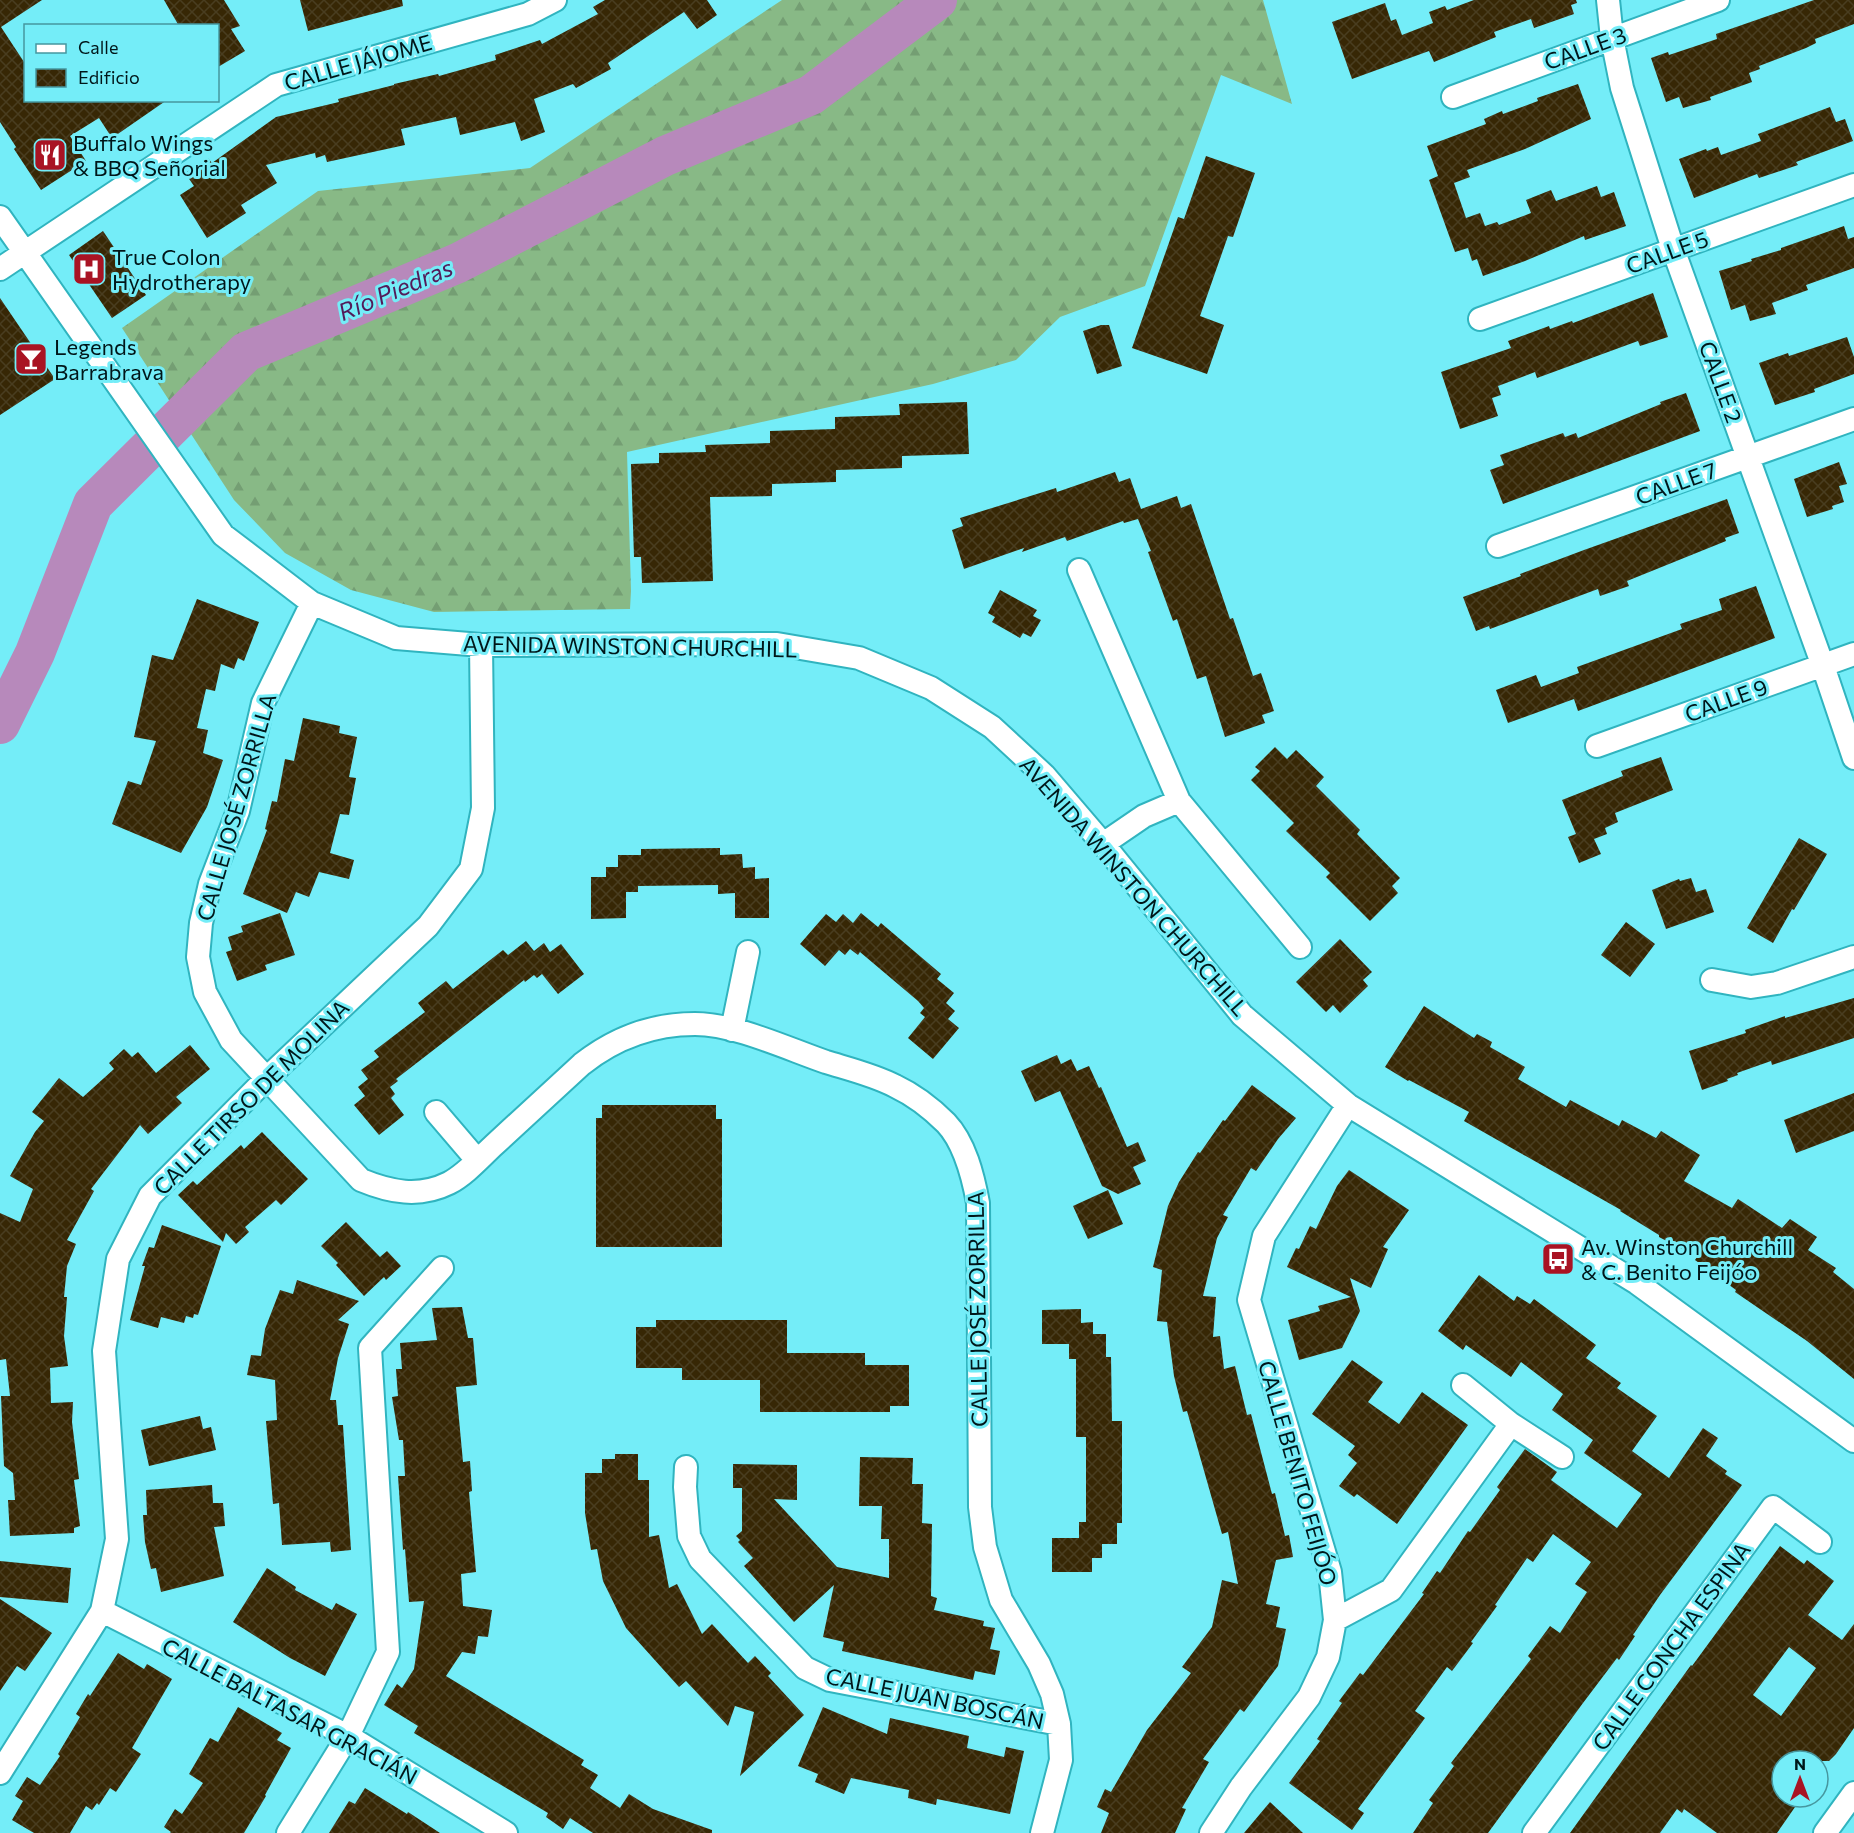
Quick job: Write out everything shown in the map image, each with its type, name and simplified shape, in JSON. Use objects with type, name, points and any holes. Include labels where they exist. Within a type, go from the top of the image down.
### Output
[{"type":"street","name":"CALLE JÁJOME","points":[[0,269],[276,85],[528,14],[555,0]]},
{"type":"street","name":"CALLE 2","points":[[1608,0],[1612,38],[1622,88],[1672,249],[1854,758]]},
{"type":"street","name":"CALLE 3","points":[[1453,97],[1718,0]]},
{"type":"street","name":"CALLE 5","points":[[1480,318],[1854,185]]},
{"type":"street","name":"AVENIDA WINSTON CHURCHILL","points":[[0,217],[223,535],[312,603],[396,638],[481,645],[777,644],[859,658],[931,688],[992,727],[1044,775],[1242,1015],[1348,1105],[1637,1283],[1854,1441]]},
{"type":"street","name":"CALLE 7","points":[[1498,546],[1854,420]]},
{"type":"street","points":[[1079,570],[1179,801],[1300,947]]},
{"type":"street","name":"CALLE JOSÉ ZORRILLA","points":[[312,603],[263,703],[238,811],[210,884],[201,923],[198,957],[205,992],[231,1040],[361,1180],[383,1189],[406,1193],[450,1183],[600,1050],[635,1033],[665,1026],[697,1024],[732,1030],[894,1085],[923,1102],[948,1125],[972,1170],[978,1203],[980,1507],[985,1547],[1001,1600],[1039,1664],[1052,1694],[1059,1724],[1061,1760],[1042,1833]]},
{"type":"street","name":"CALLE TIRSO DE MOLINA","points":[[0,1773],[102,1611],[117,1539],[104,1351],[118,1259],[150,1196],[267,1078],[428,926],[471,869],[483,808],[481,645]]},
{"type":"street","name":"CALLE 9","points":[[1597,746],[1854,654]]},
{"type":"street","points":[[1103,844],[1144,816],[1179,801]]},
{"type":"street","points":[[732,1030],[747,951]]},
{"type":"street","points":[[1712,980],[1751,987],[1777,983],[1854,957]]},
{"type":"street","name":"CALLE BENITO FEIJÓO","points":[[1211,1833],[1241,1787],[1309,1697],[1328,1657],[1335,1620],[1330,1572],[1250,1300],[1264,1236],[1348,1105]]},
{"type":"street","points":[[436,1112],[477,1161]]},
{"type":"street","points":[[288,1833],[348,1736],[388,1652],[370,1348],[442,1268]]},
{"type":"street","points":[[1463,1385],[1511,1424],[1562,1457]]},
{"type":"street","points":[[1335,1620],[1391,1590],[1511,1424]]},
{"type":"street","name":"CALLE JUAN BOSCÁN","points":[[686,1467],[685,1486],[689,1536],[700,1559],[805,1668],[830,1680],[1059,1724]]},
{"type":"street","name":"CALLE CONCHA ESPINA","points":[[1534,1833],[1773,1507],[1820,1542]]},
{"type":"street","name":"CALLE BALTASAR GRACIÁN","points":[[102,1611],[348,1736],[506,1833]]},
{"type":"street","points":[[1825,1833],[1854,1793]]},
{"type":"green space","points":[[782,0],[1263,0],[1292,104],[1221,75],[1145,286],[1060,317],[1016,360],[933,384],[627,452],[630,609],[434,612],[351,590],[285,553],[234,500],[122,328],[318,191],[530,168]]},
{"type":"building","points":[[0,0],[42,0],[1,27],[24,62],[24,102],[164,102],[112,138],[99,118],[70,136],[86,161],[41,190],[14,149],[16,147],[0,122]]},
{"type":"building","points":[[164,0],[224,0],[240,26],[231,29],[245,51],[219,66],[219,24],[178,24]]},
{"type":"building","points":[[300,0],[402,0],[403,6],[308,31]]},
{"type":"building","points":[[605,0],[707,0],[717,15],[697,29],[684,12],[608,63],[611,69],[576,88],[573,84],[534,99],[545,132],[521,141],[515,122],[460,135],[456,117],[401,129],[405,145],[327,162],[325,155],[316,158],[315,153],[266,165],[277,183],[241,205],[246,213],[207,238],[180,195],[194,186],[185,173],[208,158],[212,163],[276,117],[339,102],[338,99],[394,84],[438,74],[439,76],[496,60],[495,55],[540,40],[542,44],[598,14],[593,7]]},
{"type":"building","points":[[1474,0],[1576,0],[1577,3],[1571,5],[1574,14],[1534,28],[1531,19],[1494,32],[1496,37],[1434,62],[1429,51],[1352,79],[1332,22],[1385,3],[1391,21],[1396,19],[1402,35],[1433,23],[1429,12],[1445,6],[1447,10]]},
{"type":"building","points":[[1814,0],[1854,0],[1854,24],[1815,39],[1816,43],[1806,48],[1759,66],[1760,69],[1749,73],[1752,82],[1710,97],[1711,100],[1683,108],[1679,97],[1666,102],[1651,58],[1668,52],[1669,55],[1717,39],[1716,34]]},
{"type":"building","points":[[1578,84],[1591,119],[1525,149],[1467,170],[1470,177],[1454,183],[1466,218],[1480,213],[1485,226],[1497,222],[1499,225],[1531,213],[1526,200],[1551,190],[1556,201],[1597,186],[1601,197],[1614,192],[1626,226],[1585,240],[1584,236],[1483,276],[1477,259],[1472,261],[1468,248],[1455,252],[1429,180],[1438,176],[1427,146],[1486,124],[1484,119],[1502,111],[1503,114],[1538,101],[1537,98]]},
{"type":"building","points":[[1830,107],[1836,122],[1845,119],[1853,141],[1796,162],[1798,165],[1759,178],[1757,174],[1694,198],[1679,159],[1718,147],[1721,155],[1761,141],[1758,134]]},
{"type":"building","points":[[1206,156],[1255,173],[1233,237],[1228,236],[1200,316],[1224,325],[1207,374],[1132,348],[1178,217],[1184,219]]},
{"type":"building","points":[[1844,226],[1848,239],[1854,237],[1854,268],[1806,285],[1808,290],[1772,303],[1776,314],[1750,321],[1745,305],[1731,310],[1719,271]]},
{"type":"building","points":[[103,231],[146,295],[112,318],[69,255]]},
{"type":"building","points":[[1653,293],[1668,337],[1640,346],[1638,341],[1537,378],[1535,372],[1498,386],[1501,395],[1492,398],[1498,416],[1460,429],[1441,372],[1511,348],[1508,341],[1549,326],[1550,329],[1572,321],[1573,323]]},
{"type":"building","points":[[0,298],[55,379],[0,415]]},
{"type":"building","points":[[1109,325],[1122,366],[1097,374],[1083,331]]},
{"type":"building","points":[[1847,337],[1854,357],[1854,374],[1814,389],[1815,392],[1775,405],[1759,363]]},
{"type":"building","points":[[1686,393],[1700,431],[1503,504],[1490,470],[1504,465],[1500,455],[1563,433],[1565,437],[1576,433],[1578,438]]},
{"type":"building","points":[[967,402],[969,454],[902,456],[902,468],[836,470],[836,482],[772,484],[772,496],[710,497],[713,581],[642,583],[641,557],[634,557],[631,464],[659,463],[659,453],[706,452],[705,445],[770,443],[770,431],[835,429],[835,417],[900,415],[899,404]]},
{"type":"building","points":[[1839,462],[1847,484],[1839,486],[1844,502],[1832,506],[1833,509],[1807,517],[1794,479]]},
{"type":"building","points":[[1115,472],[1119,482],[1130,478],[1141,509],[1177,496],[1181,508],[1191,504],[1230,619],[1233,618],[1253,676],[1261,673],[1274,711],[1262,715],[1265,723],[1225,737],[1206,676],[1197,679],[1177,619],[1173,621],[1148,552],[1151,551],[1138,519],[1124,523],[1123,521],[1067,541],[1065,537],[1022,552],[1024,548],[964,569],[952,530],[963,526],[960,518],[1056,488],[1057,492]]},
{"type":"building","points":[[1727,499],[1739,533],[1725,538],[1726,541],[1627,581],[1629,586],[1600,596],[1598,589],[1490,629],[1489,626],[1476,631],[1463,597],[1584,550]]},
{"type":"building","points":[[1756,586],[1775,638],[1578,711],[1574,699],[1508,723],[1496,690],[1536,675],[1541,687],[1579,673],[1577,667],[1682,629],[1680,624],[1722,610],[1719,599]]},
{"type":"building","points":[[1000,590],[1037,610],[1033,616],[1041,620],[1031,637],[1023,633],[1020,638],[992,622],[995,617],[988,613]]},
{"type":"building","points":[[197,599],[259,622],[244,661],[238,658],[234,669],[221,664],[215,691],[206,689],[197,728],[208,730],[203,753],[223,760],[207,807],[181,853],[112,824],[128,781],[141,785],[156,741],[134,737],[152,655],[173,660]]},
{"type":"building","points":[[303,718],[340,726],[339,733],[357,737],[349,777],[356,778],[349,815],[340,814],[330,853],[354,860],[349,879],[319,872],[309,897],[296,892],[287,913],[243,894],[267,830],[265,829],[272,801],[277,802],[285,759],[294,761]]},
{"type":"building","points":[[1275,747],[1287,759],[1296,750],[1324,777],[1316,786],[1360,830],[1357,834],[1400,878],[1392,886],[1398,893],[1370,921],[1326,877],[1330,873],[1286,831],[1294,823],[1251,780],[1260,771],[1255,767]]},
{"type":"building","points":[[1661,757],[1673,790],[1615,813],[1618,822],[1605,828],[1607,834],[1594,839],[1601,854],[1579,863],[1568,837],[1576,834],[1562,800],[1623,776],[1621,771]]},
{"type":"building","points":[[1799,838],[1827,854],[1773,943],[1747,928]]},
{"type":"building","points":[[720,848],[720,855],[742,854],[743,868],[755,867],[755,879],[769,878],[769,918],[735,918],[735,893],[718,894],[718,885],[638,886],[638,892],[626,892],[626,918],[591,919],[591,877],[606,877],[606,867],[618,867],[618,855],[641,855],[641,849]]},
{"type":"building","points":[[1691,878],[1696,892],[1706,889],[1714,912],[1666,929],[1652,890],[1679,879],[1680,881]]},
{"type":"building","points":[[280,913],[295,955],[265,965],[267,970],[237,981],[226,952],[232,950],[228,937],[243,932],[241,926]]},
{"type":"building","points":[[861,913],[878,927],[881,923],[941,974],[937,979],[954,993],[946,1003],[955,1011],[948,1019],[959,1028],[933,1059],[908,1038],[925,1017],[920,1013],[924,1008],[918,1001],[860,952],[858,955],[850,949],[845,955],[839,950],[825,966],[800,944],[826,914],[836,922],[843,914],[853,923]]},
{"type":"building","points":[[1626,922],[1655,944],[1630,977],[1601,955]]},
{"type":"building","points":[[1340,939],[1372,972],[1363,980],[1368,986],[1340,1013],[1333,1005],[1326,1012],[1296,982]]},
{"type":"building","points":[[526,941],[534,951],[544,943],[550,952],[561,944],[584,974],[558,994],[542,974],[537,978],[534,975],[525,982],[524,980],[396,1079],[398,1081],[390,1087],[395,1094],[391,1098],[404,1115],[379,1135],[354,1105],[365,1096],[358,1087],[368,1079],[361,1070],[379,1057],[374,1051],[425,1012],[418,1003],[446,981],[453,989],[503,950],[508,955]]},
{"type":"building","points":[[1854,998],[1854,1038],[1772,1065],[1771,1061],[1737,1073],[1738,1075],[1727,1079],[1728,1081],[1702,1090],[1689,1051],[1746,1033],[1745,1030],[1785,1016],[1785,1018]]},
{"type":"building","points":[[1424,1006],[1474,1038],[1477,1034],[1492,1042],[1490,1047],[1525,1067],[1518,1079],[1566,1107],[1570,1100],[1619,1126],[1622,1120],[1656,1138],[1661,1131],[1700,1155],[1684,1181],[1732,1208],[1738,1199],[1782,1228],[1790,1219],[1817,1237],[1808,1250],[1836,1268],[1833,1272],[1854,1289],[1854,1379],[1807,1341],[1735,1292],[1736,1290],[1695,1260],[1697,1257],[1659,1237],[1621,1210],[1464,1121],[1469,1112],[1385,1067]]},
{"type":"building","points":[[190,1045],[210,1069],[176,1097],[182,1103],[148,1134],[140,1125],[91,1189],[94,1191],[67,1240],[76,1244],[67,1266],[64,1297],[67,1297],[64,1336],[68,1366],[50,1368],[51,1403],[73,1402],[72,1422],[79,1479],[74,1480],[80,1526],[74,1528],[74,1533],[10,1536],[8,1500],[15,1500],[13,1473],[4,1466],[1,1396],[10,1396],[6,1359],[0,1360],[0,1213],[20,1222],[33,1189],[10,1176],[35,1132],[44,1121],[32,1112],[59,1078],[83,1097],[114,1069],[109,1063],[124,1049],[132,1057],[138,1052],[156,1073]]},
{"type":"building","points":[[1057,1055],[1061,1064],[1071,1059],[1077,1071],[1089,1066],[1099,1088],[1101,1087],[1127,1147],[1138,1142],[1146,1161],[1133,1167],[1141,1184],[1118,1194],[1102,1186],[1060,1091],[1035,1102],[1021,1071]]},
{"type":"building","points":[[1252,1085],[1296,1118],[1256,1171],[1251,1168],[1223,1215],[1228,1217],[1217,1238],[1203,1296],[1216,1297],[1213,1337],[1220,1336],[1224,1369],[1235,1366],[1247,1415],[1251,1414],[1272,1494],[1275,1493],[1285,1536],[1289,1535],[1293,1557],[1276,1560],[1266,1604],[1280,1607],[1276,1627],[1286,1629],[1278,1666],[1244,1712],[1240,1709],[1203,1759],[1209,1762],[1182,1808],[1186,1809],[1175,1833],[1101,1833],[1109,1813],[1097,1807],[1105,1789],[1111,1792],[1147,1730],[1191,1673],[1182,1667],[1212,1627],[1222,1580],[1238,1584],[1228,1532],[1222,1534],[1187,1411],[1183,1412],[1174,1376],[1167,1322],[1157,1321],[1162,1270],[1153,1267],[1168,1206],[1179,1182],[1198,1152],[1200,1153]]},
{"type":"building","points":[[1854,1093],[1854,1131],[1796,1153],[1784,1120]]},
{"type":"building","points":[[602,1105],[716,1105],[716,1119],[722,1119],[722,1247],[596,1247],[596,1118],[602,1118]]},
{"type":"building","points":[[262,1132],[308,1179],[281,1205],[276,1200],[245,1227],[249,1232],[236,1244],[226,1233],[223,1242],[178,1195],[193,1181],[197,1185],[241,1145],[244,1149]]},
{"type":"building","points":[[1349,1170],[1409,1210],[1383,1247],[1388,1249],[1371,1288],[1350,1278],[1360,1311],[1342,1348],[1299,1360],[1288,1320],[1320,1311],[1318,1306],[1351,1297],[1287,1267],[1310,1226],[1316,1229],[1337,1186]]},
{"type":"building","points":[[1108,1190],[1123,1224],[1088,1239],[1073,1206]]},
{"type":"building","points":[[346,1222],[380,1257],[387,1251],[401,1266],[386,1280],[384,1277],[364,1296],[336,1265],[338,1263],[321,1246]]},
{"type":"building","points":[[162,1225],[221,1246],[198,1315],[194,1314],[193,1318],[186,1316],[184,1323],[161,1317],[158,1328],[130,1320],[145,1266],[142,1266],[149,1247],[154,1248]]},
{"type":"building","points":[[1479,1275],[1514,1301],[1517,1296],[1530,1304],[1534,1299],[1596,1345],[1586,1358],[1621,1383],[1617,1388],[1657,1416],[1632,1451],[1669,1478],[1703,1428],[1718,1438],[1706,1456],[1727,1471],[1725,1474],[1742,1485],[1660,1595],[1619,1660],[1617,1658],[1488,1833],[1413,1833],[1433,1803],[1429,1800],[1454,1766],[1451,1763],[1531,1659],[1528,1656],[1550,1626],[1560,1633],[1587,1592],[1575,1584],[1591,1562],[1553,1534],[1533,1562],[1527,1558],[1471,1642],[1473,1643],[1452,1671],[1447,1667],[1415,1711],[1425,1718],[1358,1809],[1364,1813],[1352,1830],[1289,1783],[1320,1741],[1317,1739],[1342,1703],[1339,1701],[1360,1673],[1363,1675],[1424,1594],[1422,1593],[1437,1571],[1440,1573],[1468,1531],[1470,1532],[1500,1490],[1497,1487],[1525,1449],[1557,1472],[1551,1480],[1617,1528],[1642,1494],[1584,1453],[1593,1440],[1552,1410],[1563,1394],[1521,1362],[1511,1377],[1466,1345],[1463,1350],[1438,1331]]},
{"type":"building","points":[[297,1280],[359,1301],[338,1320],[349,1324],[338,1358],[330,1400],[336,1400],[338,1425],[343,1425],[351,1550],[331,1552],[330,1542],[282,1545],[279,1503],[273,1504],[266,1421],[277,1420],[275,1380],[247,1375],[251,1355],[261,1356],[265,1329],[280,1290],[293,1294]]},
{"type":"building","points":[[462,1307],[468,1338],[473,1338],[477,1385],[456,1387],[463,1462],[470,1461],[472,1491],[469,1492],[476,1572],[461,1574],[463,1606],[492,1610],[488,1637],[478,1636],[475,1654],[462,1652],[446,1676],[584,1760],[581,1765],[598,1775],[590,1788],[620,1808],[629,1794],[653,1809],[712,1830],[712,1833],[593,1833],[570,1818],[563,1829],[546,1817],[548,1813],[414,1733],[418,1726],[384,1705],[397,1684],[402,1688],[414,1669],[424,1601],[409,1602],[405,1549],[403,1550],[398,1476],[405,1476],[403,1440],[399,1440],[392,1397],[398,1396],[396,1369],[402,1369],[400,1343],[437,1340],[432,1308]]},
{"type":"building","points":[[1081,1309],[1081,1323],[1093,1322],[1093,1334],[1106,1334],[1106,1357],[1111,1357],[1112,1421],[1122,1421],[1122,1523],[1117,1523],[1117,1544],[1102,1544],[1102,1558],[1092,1558],[1092,1572],[1052,1572],[1052,1538],[1079,1538],[1079,1522],[1086,1522],[1086,1437],[1076,1437],[1076,1359],[1069,1359],[1069,1344],[1042,1344],[1042,1310]]},
{"type":"building","points":[[656,1320],[787,1320],[787,1353],[865,1353],[865,1365],[909,1365],[909,1406],[890,1406],[890,1412],[760,1412],[760,1380],[682,1380],[682,1368],[636,1368],[636,1327],[656,1327]]},
{"type":"building","points":[[1352,1360],[1383,1382],[1368,1402],[1399,1424],[1422,1392],[1468,1425],[1397,1524],[1357,1494],[1354,1497],[1339,1486],[1357,1463],[1348,1455],[1355,1446],[1312,1414]]},
{"type":"building","points":[[200,1416],[203,1429],[211,1427],[216,1450],[149,1466],[141,1430]]},
{"type":"building","points":[[615,1454],[638,1454],[638,1480],[649,1480],[649,1537],[659,1535],[669,1588],[677,1584],[702,1634],[712,1624],[748,1663],[755,1656],[771,1673],[768,1676],[804,1715],[740,1776],[754,1712],[735,1706],[728,1726],[686,1681],[679,1687],[626,1628],[603,1581],[597,1549],[591,1550],[585,1513],[585,1473],[602,1473],[602,1459],[615,1459]]},
{"type":"building","points":[[860,1457],[913,1458],[912,1484],[923,1484],[922,1523],[932,1524],[931,1596],[937,1598],[934,1610],[984,1621],[983,1626],[995,1628],[990,1649],[1000,1651],[995,1675],[975,1671],[973,1680],[842,1651],[844,1642],[823,1637],[834,1585],[794,1622],[744,1566],[753,1558],[738,1542],[740,1540],[736,1536],[742,1531],[742,1488],[733,1488],[733,1464],[797,1465],[797,1500],[774,1499],[837,1567],[889,1578],[889,1539],[881,1539],[882,1506],[859,1506]]},
{"type":"building","points":[[212,1485],[213,1503],[223,1503],[225,1526],[214,1527],[224,1576],[161,1592],[156,1568],[151,1569],[145,1542],[143,1515],[147,1515],[146,1490]]},
{"type":"building","points":[[1780,1546],[1804,1564],[1807,1560],[1834,1581],[1808,1615],[1842,1640],[1854,1624],[1854,1728],[1830,1760],[1830,1749],[1770,1749],[1770,1809],[1794,1809],[1777,1833],[1717,1833],[1684,1809],[1682,1813],[1677,1809],[1660,1833],[1570,1833]],"holes":[[[1789,1647],[1816,1668],[1781,1716],[1753,1695]]]},
{"type":"building","points":[[0,1561],[71,1568],[68,1603],[0,1597]]},
{"type":"building","points":[[267,1568],[296,1587],[295,1590],[332,1610],[336,1603],[357,1614],[325,1676],[290,1658],[233,1622]]},
{"type":"building","points":[[0,1599],[52,1633],[25,1671],[17,1666],[0,1691]]},
{"type":"building","points":[[118,1653],[144,1669],[147,1664],[172,1679],[132,1748],[141,1754],[116,1792],[110,1788],[99,1805],[97,1803],[92,1810],[86,1806],[70,1833],[34,1833],[12,1820],[23,1801],[15,1796],[27,1777],[40,1785],[60,1756],[58,1754],[80,1717],[76,1714]]},
{"type":"building","points":[[238,1707],[282,1733],[277,1740],[291,1748],[266,1796],[244,1833],[170,1833],[164,1827],[175,1809],[182,1814],[203,1783],[189,1774],[210,1738],[218,1742]]},
{"type":"building","points":[[823,1707],[887,1734],[890,1718],[969,1736],[967,1748],[1004,1757],[1006,1747],[1024,1751],[1010,1814],[937,1799],[936,1805],[908,1798],[909,1790],[851,1778],[844,1794],[815,1782],[818,1774],[798,1766]]},
{"type":"building","points":[[365,1788],[440,1833],[329,1833],[349,1801],[355,1804]]},
{"type":"building","points":[[1270,1802],[1303,1833],[1244,1833]]},
{"type":"waterway","name":"Río Piedras","points":[[0,724],[35,653],[93,504],[246,352],[458,263],[665,156],[811,95],[937,0]]},
{"type":"place","name":"Buffalo Wings & BBQ Señorial","points":[[50,155]]},
{"type":"place","name":"True Colon Hydrotherapy","points":[[89,269]]},
{"type":"place","name":"Legends Barrabrava","points":[[31,359]]},
{"type":"place","name":"Av. Winston Churchill & C. Benito Feijóo","points":[[1558,1259]]}]
